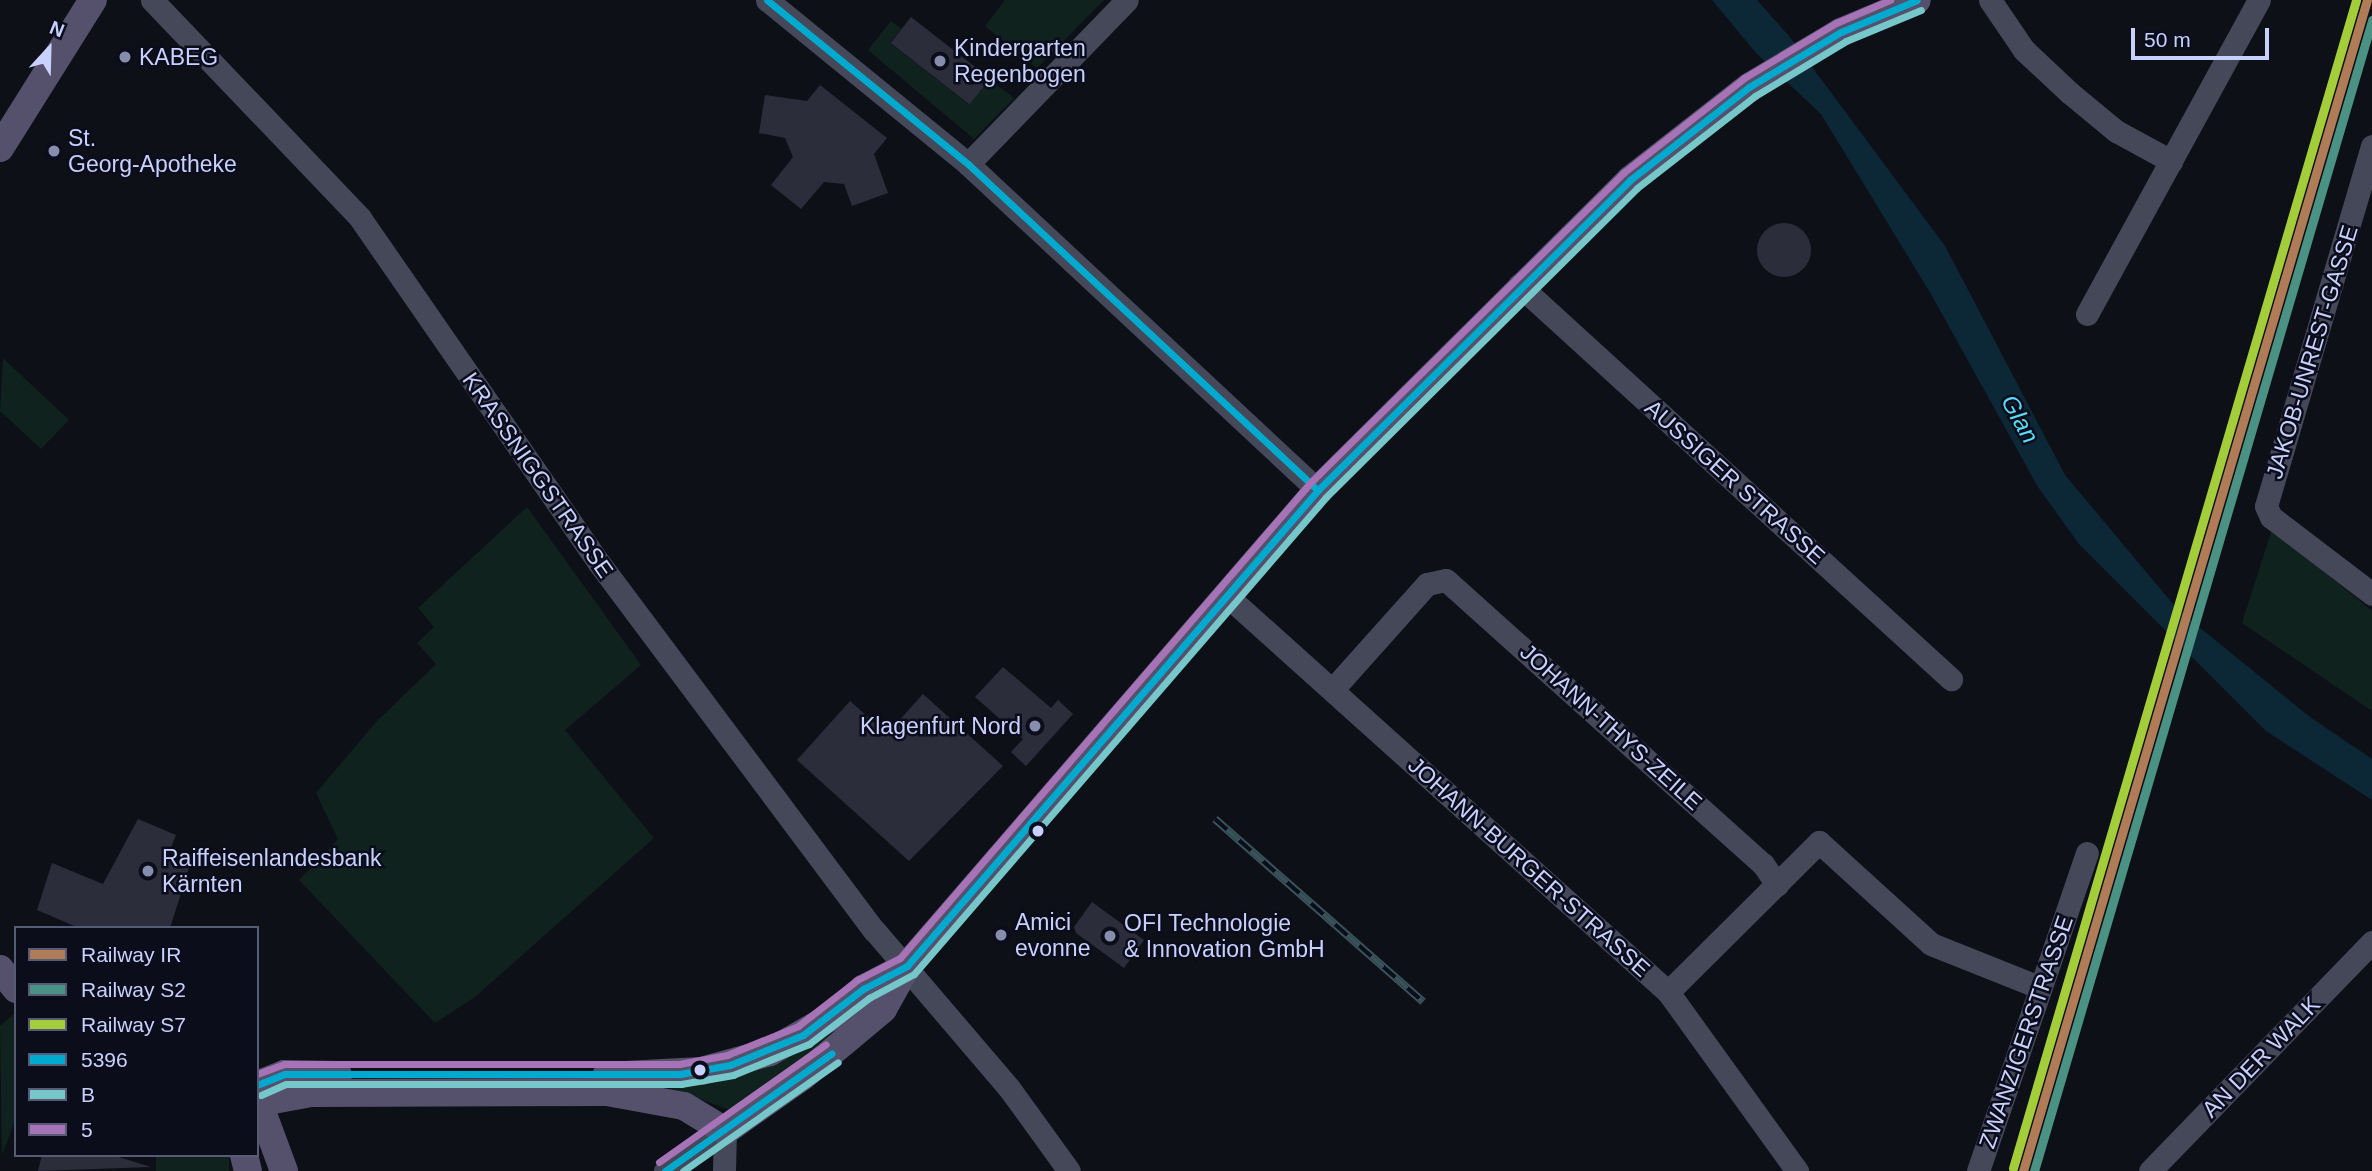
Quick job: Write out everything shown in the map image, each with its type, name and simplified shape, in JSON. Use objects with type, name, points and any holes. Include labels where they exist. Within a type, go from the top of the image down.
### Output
[{"type":"main road","points":[[0,148],[93,0]]},
{"type":"main road","points":[[259,1097],[311,1093],[607,1092],[684,1106],[724,1131],[871,1021],[907,966],[1318,490],[1520,285],[1659,155],[1749,87],[1828,40],[1917,0]]},
{"type":"main road","points":[[259,1096],[284,1074],[643,1076],[701,1071],[770,1052],[803,1035],[863,989],[907,966]]},
{"type":"main road","points":[[0,969],[14,986]]},
{"type":"main road","points":[[259,1100],[284,1171]]},
{"type":"street","name":"KRASSNIGGSTRASSE","points":[[152,0],[360,218],[599,563],[874,930],[1054,1143],[1069,1171]]},
{"type":"street","points":[[767,0],[968,164],[1318,490]]},
{"type":"street","points":[[968,164],[1127,0]]},
{"type":"street","points":[[1990,0],[2024,50],[2070,93],[2116,131],[2171,161]]},
{"type":"street","points":[[2087,314],[2259,0]]},
{"type":"street","name":"JAKOB-UNREST-GASSE","points":[[2372,146],[2266,506],[2271,517],[2372,594]]},
{"type":"street","name":"AUSSIGER STRASSE","points":[[1520,285],[1951,679]]},
{"type":"street","name":"JOHANN-THYS-ZEILE","points":[[1333,689],[1427,584],[1446,580],[1763,864],[1777,885]]},
{"type":"street","name":"JOHANN-BURGER-STRASSE","points":[[1226,595],[1668,992],[1797,1171]]},
{"type":"street","points":[[1668,992],[1819,842],[1931,944],[2039,987]]},
{"type":"street","name":"ZWANZIGERSTRASSE","points":[[1978,1171],[2087,853]]},
{"type":"street","name":"AN DER WALK","points":[[2150,1171],[2372,942]]},
{"type":"street","points":[[665,1171],[724,1131]]},
{"type":"street","points":[[724,1131],[724,1171]]},
{"type":"green space","points":[[1005,0],[1104,0],[1037,68],[985,26]]},
{"type":"green space","points":[[891,21],[901,29],[890,43],[968,104],[989,79],[1014,98],[974,139],[868,50]]},
{"type":"green space","points":[[3,358],[69,420],[41,449],[0,411]]},
{"type":"green space","points":[[527,507],[641,665],[565,730],[654,838],[475,997],[435,1023],[299,880],[338,839],[316,793],[376,722],[436,664],[417,643],[434,627],[418,608]]},
{"type":"green space","points":[[2272,529],[2372,611],[2372,711],[2242,623]]},
{"type":"green space","points":[[866,1002],[819,1050],[730,1110],[669,1088]]},
{"type":"green space","points":[[14,1014],[14,1123],[2,1155],[0,1026]]},
{"type":"green space","points":[[156,1157],[229,1157],[229,1171],[156,1171]]},
{"type":"water","name":"Glan","points":[[1712,0],[1757,0],[1789,36],[1945,246],[2065,475],[2178,610],[2310,717],[2372,759],[2372,800],[2266,731],[2079,544],[2038,487],[1931,294],[1821,114],[1757,54]]},
{"type":"building","name":"Kindergarten Regenbogen","points":[[911,17],[990,79],[969,105],[891,43]]},
{"type":"building","points":[[820,85],[887,138],[874,154],[888,193],[852,206],[844,184],[824,182],[801,209],[771,185],[793,157],[785,138],[759,133],[765,95],[807,101]]},
{"type":"building","points":[[1784,223],[1803,231],[1811,250],[1803,269],[1784,277],[1765,269],[1757,250],[1765,231]]},
{"type":"building","name":"Klagenfurt Nord","points":[[1003,667],[1051,708],[1058,700],[1073,714],[1026,766],[1011,752],[1023,739],[975,697]]},
{"type":"building","points":[[923,694],[1003,766],[909,861],[797,760],[850,701],[887,734]]},
{"type":"building","name":"Raiffeisenlandesbank Kärnten","points":[[138,819],[176,835],[167,858],[189,868],[171,926],[74,926],[37,910],[52,863],[103,884]]},
{"type":"building","name":"OFI Technologie & Innovation GmbH","points":[[1092,902],[1144,940],[1124,968],[1076,933],[1074,927]]},
{"type":"building","points":[[42,1157],[118,1157],[151,1167],[38,1171]]},
{"type":"railway","points":[[1215,819],[1423,1002]]},
{"type":"rail line","name":"S7","points":[[2013,1168],[2356,0]]},
{"type":"rail line","name":"IR","points":[[2023,1171],[2367,0]]},
{"type":"rail line","name":"S2","points":[[2034,1171],[2372,20]]},
{"type":"transit line","name":"5396","points":[[767,0],[968,164],[1318,490]]},
{"type":"transit line","name":"5","points":[[259,1073],[284,1064],[679,1064],[727,1055],[798,1026],[857,980],[900,958],[1310,483],[1623,173],[1744,78],[1836,23],[1890,0]]},
{"type":"transit line","name":"5396","points":[[259,1084],[284,1074],[680,1074],[730,1065],[803,1035],[863,989],[907,966],[1318,490],[1630,180],[1749,87],[1841,32],[1917,0]]},
{"type":"transit line","name":"B","points":[[261,1095],[286,1084],[681,1084],[733,1075],[809,1044],[869,998],[914,974],[1326,497],[1637,188],[1755,96],[1846,41],[1921,10]]},
{"type":"transit line","name":"5","points":[[659,1162],[826,1044]]},
{"type":"transit line","name":"5396","points":[[665,1171],[832,1053]]},
{"type":"transit line","name":"B","points":[[683,1171],[838,1062]]},
{"type":"place","name":"KABEG","points":[[125,57]]},
{"type":"place","name":"Kindergarten Regenbogen","points":[[940,61]]},
{"type":"place","name":"St. Georg-Apotheke","points":[[54,151]]},
{"type":"place","name":"Klagenfurt Nord","points":[[1035,726]]},
{"type":"place","name":"Raiffeisenlandesbank Kärnten","points":[[148,871]]},
{"type":"place","name":"Amici evonne","points":[[1001,935]]},
{"type":"place","name":"OFI Technologie & Innovation GmbH","points":[[1110,936]]}]
